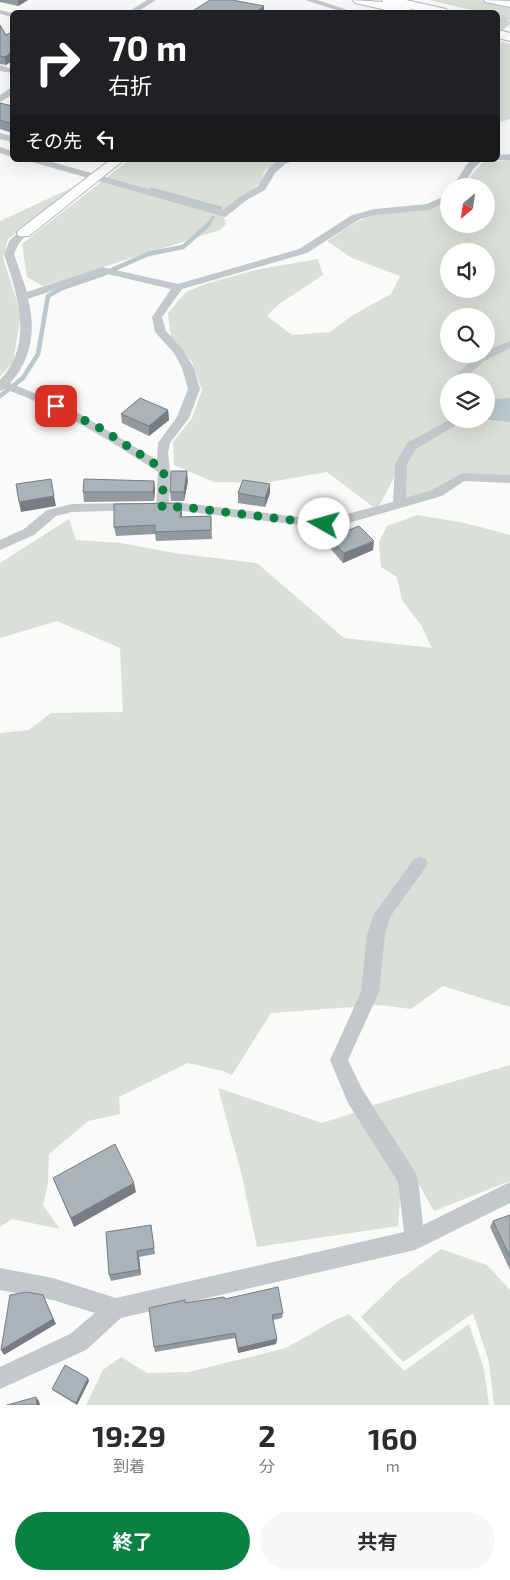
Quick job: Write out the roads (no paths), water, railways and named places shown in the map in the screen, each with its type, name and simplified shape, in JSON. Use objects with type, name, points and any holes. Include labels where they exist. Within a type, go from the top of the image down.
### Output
[{"type":"highway","points":[[360,0],[402,10]]},
{"type":"highway","points":[[389,0],[432,10]]},
{"type":"street","points":[[135,10],[152,0]]},
{"type":"street","points":[[310,0],[344,10]]},
{"type":"street","points":[[489,0],[508,2]]},
{"type":"street","points":[[313,10],[322,3]]},
{"type":"street","points":[[43,162],[225,214],[244,198],[262,188],[271,171],[282,162]]},
{"type":"street","points":[[115,162],[14,242],[9,254],[24,297],[28,317],[23,354],[15,370],[2,385],[20,390],[100,428],[164,470]]},
{"type":"street","points":[[463,178],[470,166],[475,162]]},
{"type":"street","points":[[24,297],[102,270],[178,287],[303,250],[356,217],[375,212],[429,207],[440,202]]},
{"type":"street","points":[[153,507],[164,470],[162,453],[164,443],[183,418],[194,389],[188,368],[179,352],[161,332],[157,317],[178,287]]},
{"type":"street","points":[[464,373],[480,359],[510,344]]},
{"type":"street","points":[[399,503],[401,464],[411,446],[444,428]]},
{"type":"street","points":[[0,545],[29,532],[52,514],[72,508],[183,507],[324,524],[345,520],[437,493],[462,477],[510,479]]},
{"type":"street","points":[[415,1240],[408,1178],[355,1096],[339,1060],[370,992],[376,935],[383,914],[420,864]]},
{"type":"street","points":[[0,1378],[78,1342],[116,1310],[415,1240],[510,1192]]},
{"type":"street","points":[[0,1279],[53,1290],[116,1310]]},
{"type":"waterway","points":[[151,189],[221,208]]},
{"type":"waterway","points":[[208,225],[213,217]]},
{"type":"waterway","points":[[0,396],[23,378],[38,354],[48,296],[62,288],[103,274],[148,254],[183,247],[208,225]]},
{"type":"tunnel","points":[[500,24],[510,17]]}]
